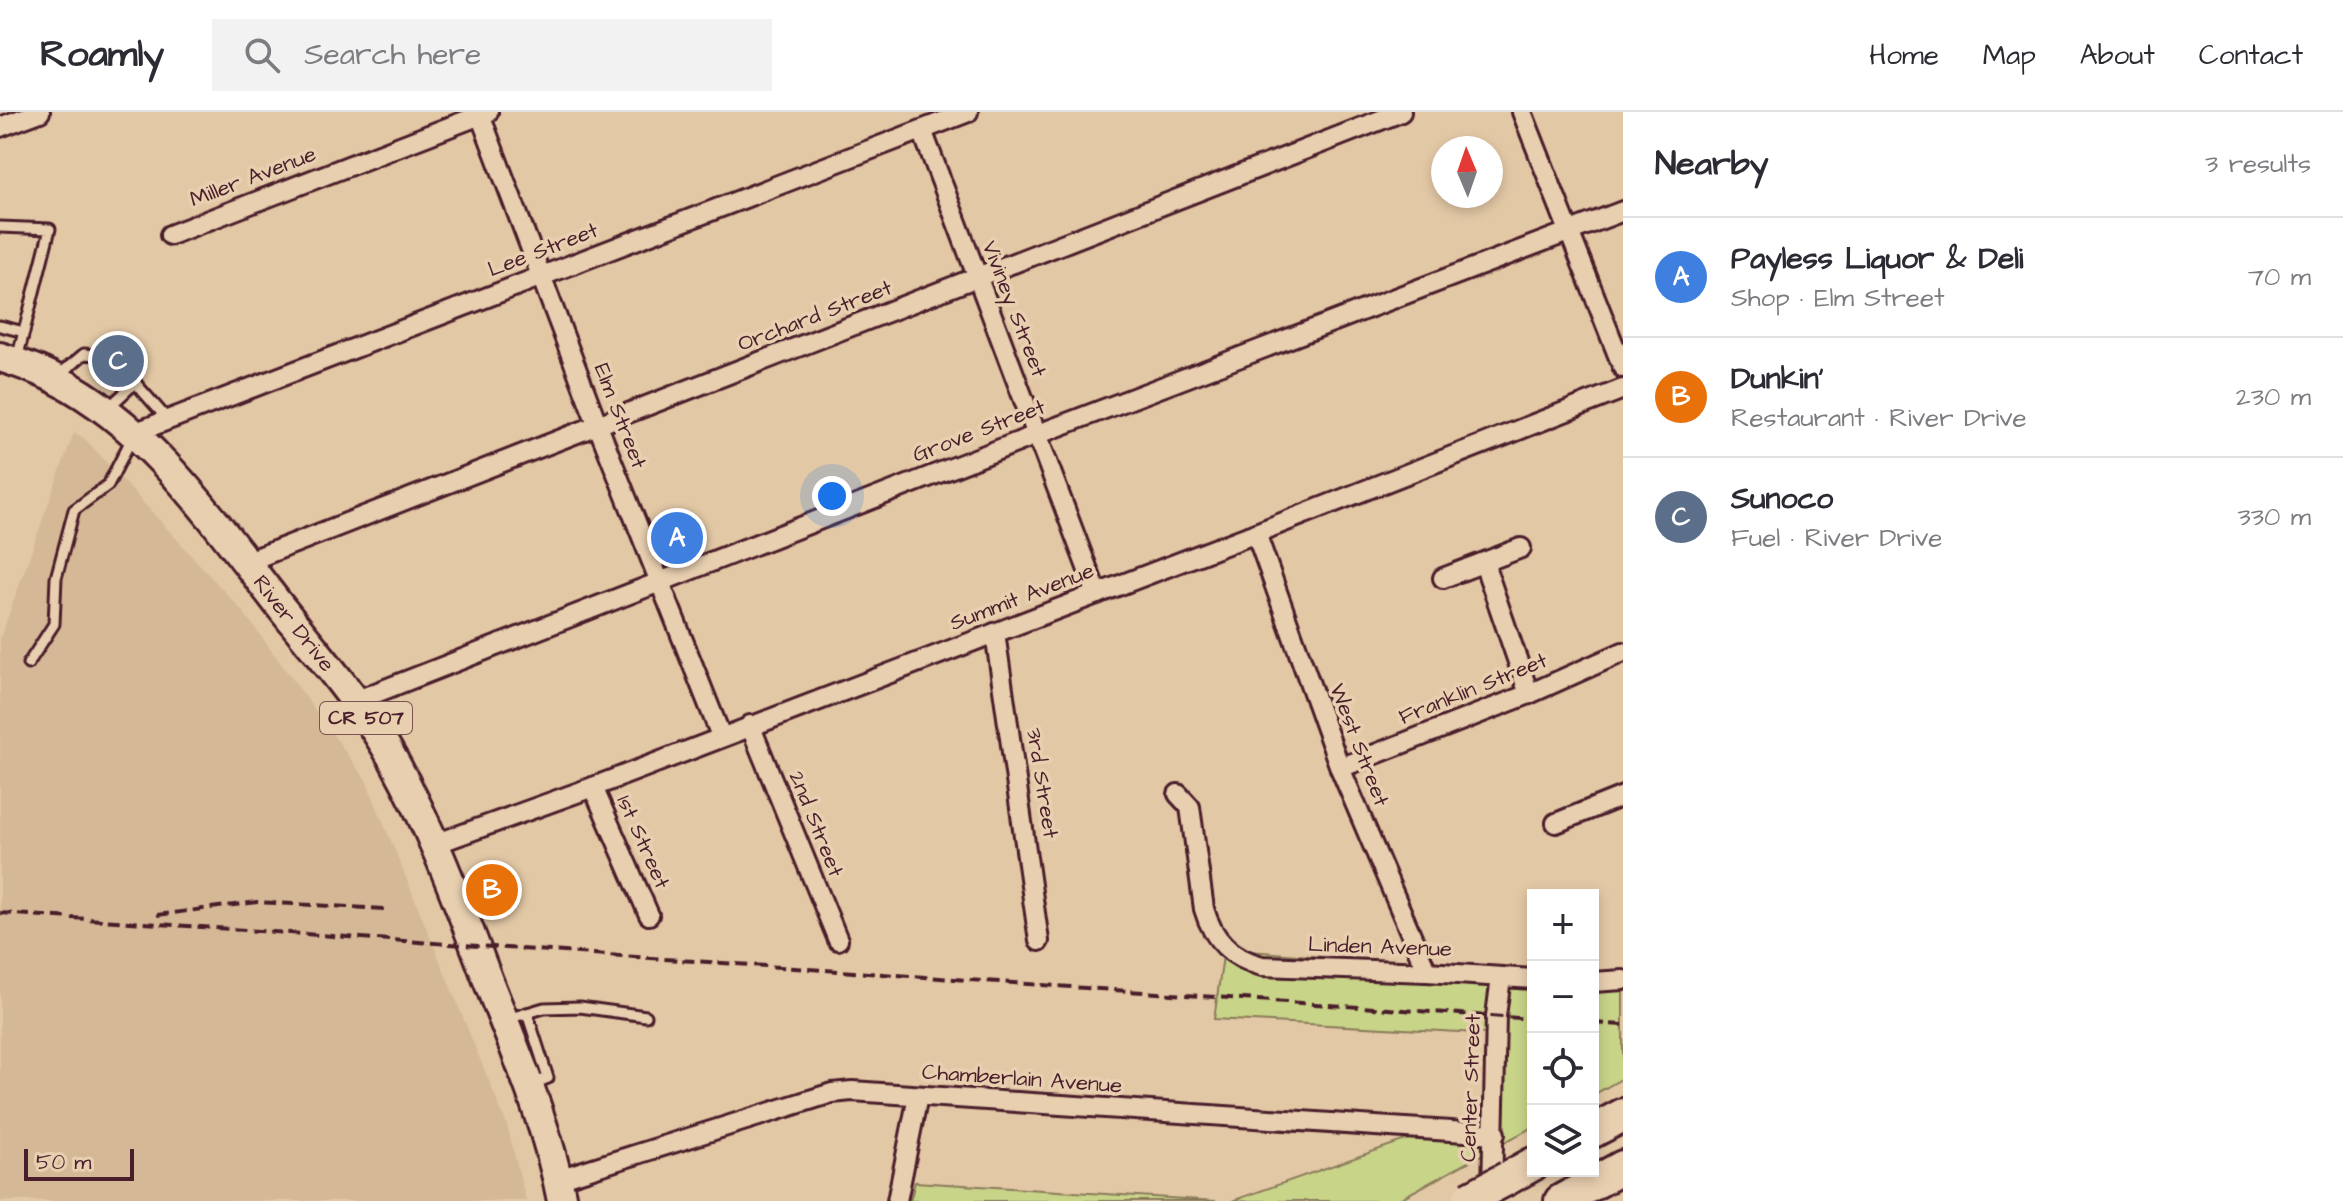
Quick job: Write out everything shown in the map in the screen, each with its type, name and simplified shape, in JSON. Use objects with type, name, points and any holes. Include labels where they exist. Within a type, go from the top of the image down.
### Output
[{"type":"highway","points":[[1599,1128],[1623,1115]]},
{"type":"highway","points":[[1561,1201],[1623,1167]]},
{"type":"main road","name":"River Drive","points":[[8,360],[55,378],[134,433],[166,465],[246,562],[355,701],[394,761],[515,1016],[528,1055],[528,1086],[560,1190]]},
{"type":"street","points":[[0,127],[40,112]]},
{"type":"street","name":"Lee Street","points":[[134,433],[968,112]]},
{"type":"street","name":"Orchard Street","points":[[246,562],[1401,112]]},
{"type":"street","points":[[1522,112],[1568,232],[1615,319],[1623,368]]},
{"type":"street","name":"Miller Avenue","points":[[170,235],[482,113]]},
{"type":"street","name":"Elm Street","points":[[482,113],[598,426],[721,736]]},
{"type":"street","name":"Viviney Street","points":[[922,130],[1097,594]]},
{"type":"street","name":"Grove Street","points":[[355,701],[1036,435],[1623,211]]},
{"type":"street","name":"Summit Avenue","points":[[435,844],[593,787],[1097,594],[1623,389]]},
{"type":"street","name":"West Street","points":[[1256,533],[1340,768],[1427,972]]},
{"type":"street","points":[[1443,578],[1521,548]]},
{"type":"street","points":[[1484,563],[1529,694]]},
{"type":"street","name":"3rd Street","points":[[995,633],[1039,941]]},
{"type":"street","name":"Franklin Street","points":[[1340,768],[1529,694],[1623,652]]},
{"type":"street","name":"2nd Street","points":[[750,725],[838,940]]},
{"type":"street","name":"1st Street","points":[[593,787],[649,915]]},
{"type":"street","name":"Linden Avenue","points":[[1178,794],[1190,807],[1208,925],[1228,951],[1248,963],[1527,979]]},
{"type":"street","points":[[1556,823],[1623,796]]},
{"type":"street","name":"Center Street","points":[[1493,1188],[1496,1016],[1501,977]]},
{"type":"street","points":[[1599,982],[1623,980]]},
{"type":"street","name":"Chamberlain Avenue","points":[[560,1190],[832,1093],[852,1091],[1495,1134]]},
{"type":"street","points":[[897,1201],[918,1096]]},
{"type":"lane","points":[[0,227],[50,229],[24,332],[8,360]]},
{"type":"lane","points":[[0,326],[24,332]]},
{"type":"lane","points":[[55,378],[84,354],[108,356]]},
{"type":"lane","points":[[124,370],[168,420]]},
{"type":"lane","points":[[105,411],[136,382]]},
{"type":"lane","points":[[28,664],[54,624],[56,578],[74,510],[108,485],[134,433]]},
{"type":"lane","points":[[515,1016],[544,1008],[580,1007],[646,1016]]},
{"type":"shaded area","points":[[74,432],[86,440],[244,613],[366,780],[507,1125],[526,1201],[0,1201],[0,639]]},
{"type":"green space","points":[[1224,949],[1527,974],[1527,1130],[1396,1201],[1232,1201],[1431,1131],[1494,1132],[1497,1034],[1214,1019]]},
{"type":"green space","points":[[1599,979],[1623,980],[1623,1078],[1599,1092]]},
{"type":"green space","points":[[915,1182],[1216,1201],[910,1201]]},
{"type":"railway","points":[[157,915],[257,902],[384,909]]},
{"type":"railway","points":[[0,913],[1527,1019]]},
{"type":"railway","points":[[1599,1023],[1623,1025]]},
{"type":"place","name":"Sunoco","points":[[118,361]]},
{"type":"place","name":"Payless Liquor & Deli","points":[[677,538]]},
{"type":"place","name":"Dunkin'","points":[[492,890]]}]
